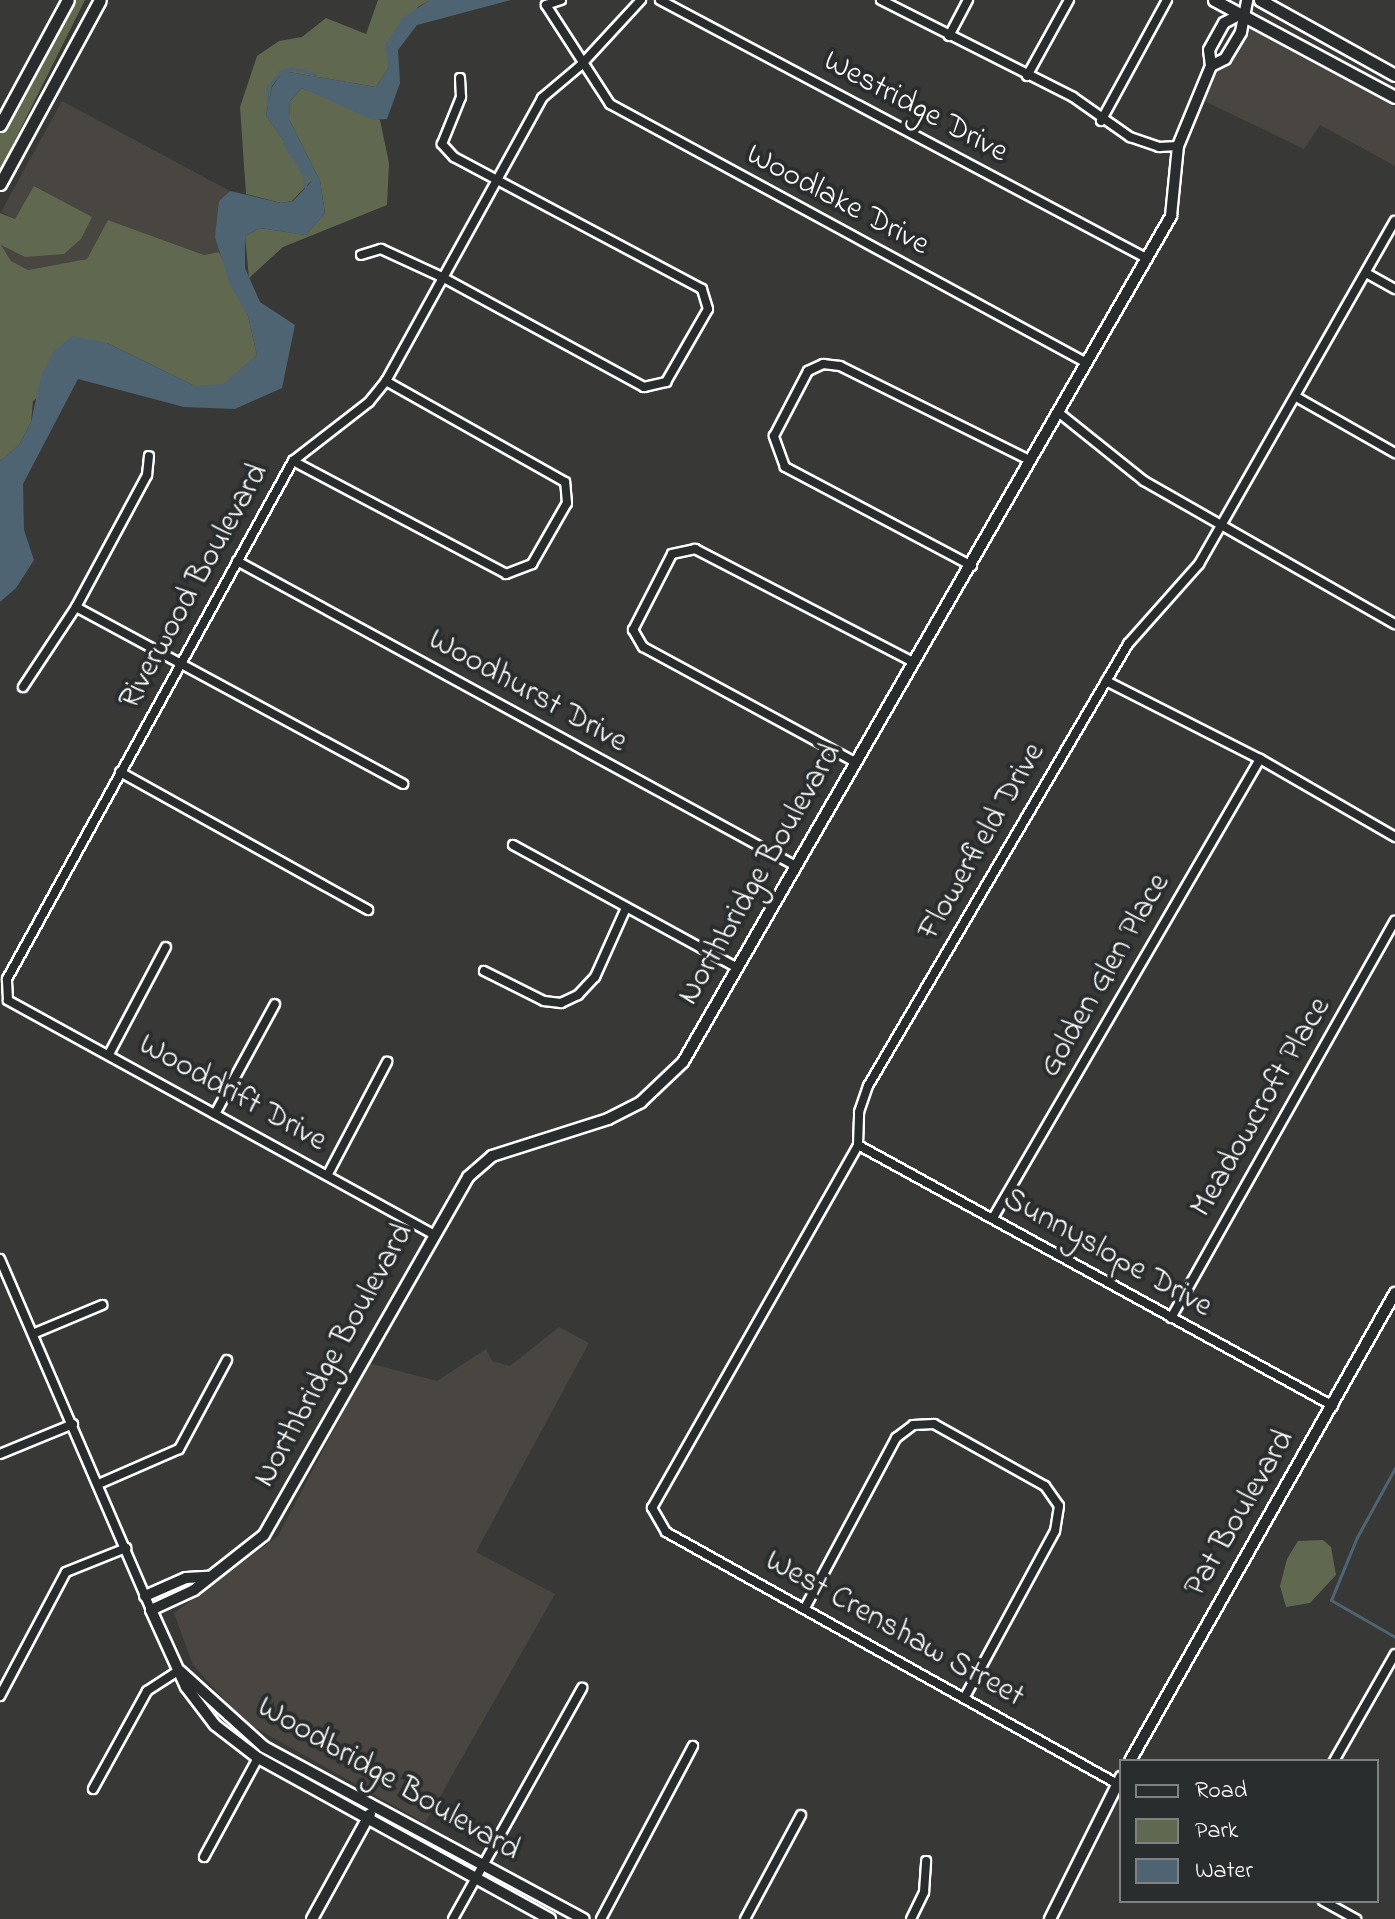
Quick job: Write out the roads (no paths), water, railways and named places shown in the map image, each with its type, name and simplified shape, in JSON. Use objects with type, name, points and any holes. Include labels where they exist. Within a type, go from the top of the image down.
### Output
[{"type":"main road","points":[[0,125],[68,0]]},
{"type":"main road","points":[[0,184],[100,0]]},
{"type":"main road","points":[[1214,0],[1394,96]]},
{"type":"main road","points":[[1260,0],[1395,75]]},
{"type":"street","name":"Woodlake Drive","points":[[561,0],[546,5],[580,66],[610,104],[1085,362]]},
{"type":"street","name":"Riverwood Boulevard","points":[[8,1000],[7,979],[293,461],[369,402],[386,381],[542,98],[580,66],[641,0]]},
{"type":"street","name":"Westridge Drive","points":[[660,0],[1148,259]]},
{"type":"street","points":[[881,0],[1073,97],[1101,121],[1159,147],[1178,146]]},
{"type":"street","points":[[949,36],[968,0]]},
{"type":"street","points":[[1027,76],[1069,0]]},
{"type":"street","points":[[1101,121],[1167,0]]},
{"type":"street","name":"Northbridge Boulevard","points":[[1211,66],[1225,59],[1241,32],[1240,14],[1247,0]]},
{"type":"street","name":"Northbridge Boulevard","points":[[151,1610],[194,1590],[208,1577],[243,1556],[277,1516],[431,1233],[468,1177],[492,1156],[608,1119],[663,1084],[683,1062],[794,865],[972,567],[1029,460],[1171,216],[1178,146],[1211,66],[1209,50],[1224,23],[1240,14]]},
{"type":"street","points":[[361,255],[381,249],[442,277],[644,387],[666,382],[708,309],[702,289],[454,157],[442,144],[461,97],[460,78]]},
{"type":"street","name":"Flowerfield Drive","points":[[652,1508],[858,1145],[859,1112],[868,1086],[1128,644],[1199,564],[1298,398],[1395,221]]},
{"type":"street","points":[[1366,273],[1395,289]]},
{"type":"street","points":[[972,567],[785,467],[774,436],[808,371],[823,364],[840,366],[1029,460]]},
{"type":"street","points":[[293,461],[506,574],[532,564],[567,503],[565,482],[386,381]]},
{"type":"street","points":[[1298,398],[1395,453]]},
{"type":"street","points":[[1058,412],[1144,481],[1395,624]]},
{"type":"street","points":[[23,687],[76,607],[147,475],[149,456]]},
{"type":"street","points":[[855,762],[643,647],[633,630],[672,554],[695,549],[913,662]]},
{"type":"street","name":"Woodhurst Drive","points":[[237,561],[794,865]]},
{"type":"street","points":[[76,607],[403,784]]},
{"type":"street","points":[[1106,681],[1260,759],[1395,837]]},
{"type":"street","name":"Golden Glen Place","points":[[993,1218],[1260,759]]},
{"type":"street","points":[[120,772],[368,910]]},
{"type":"street","points":[[513,845],[738,968]]},
{"type":"street","points":[[484,971],[544,1001],[561,1003],[578,995],[595,977],[626,908]]},
{"type":"street","name":"Meadowcroft Place","points":[[1171,1318],[1395,921]]},
{"type":"street","points":[[109,1054],[166,947]]},
{"type":"street","name":"Wooddrift Drive","points":[[8,1000],[431,1233]]},
{"type":"street","points":[[215,1114],[275,1004]]},
{"type":"street","points":[[328,1174],[387,1062]]},
{"type":"street","name":"Sunnyslope Drive","points":[[858,1145],[1333,1406]]},
{"type":"street","name":"Woodbridge Boulevard","points":[[0,1259],[101,1483],[151,1610],[179,1670],[215,1725],[258,1758],[550,1919]]},
{"type":"street","name":"Pat Boulevard","points":[[1131,1759],[1395,1293]]},
{"type":"street","points":[[35,1333],[102,1305]]},
{"type":"street","points":[[101,1483],[179,1449],[227,1360]]},
{"type":"street","points":[[0,1454],[73,1424]]},
{"type":"street","points":[[806,1606],[896,1438],[913,1425],[934,1424],[1045,1486],[1059,1506],[1055,1531],[965,1697]]},
{"type":"street","name":"West Crenshaw Street","points":[[652,1508],[666,1532],[806,1606],[1119,1782]]},
{"type":"street","points":[[0,1696],[66,1572],[126,1548]]},
{"type":"street","name":"Northbridge Boulevard","points":[[145,1596],[186,1578],[208,1577]]},
{"type":"street","points":[[1335,1759],[1395,1654]]},
{"type":"street","points":[[93,1789],[147,1691],[179,1670]]},
{"type":"street","name":"Woodbridge Boulevard","points":[[179,1670],[264,1747],[584,1919]]},
{"type":"street","points":[[453,1919],[582,1688]]},
{"type":"street","points":[[601,1919],[693,1746]]},
{"type":"street","points":[[204,1857],[258,1758]]},
{"type":"street","points":[[1050,1919],[1119,1785]]},
{"type":"street","points":[[312,1919],[375,1806]]},
{"type":"street","points":[[745,1919],[801,1815]]},
{"type":"street","points":[[911,1919],[924,1892],[926,1861]]},
{"type":"street","points":[[1327,1903],[1356,1919]]},
{"type":"water","points":[[430,0],[511,0],[417,25],[398,50],[400,83],[387,119],[373,120],[302,88],[290,101],[289,119],[320,181],[325,213],[306,235],[260,228],[245,236],[245,268],[260,302],[295,325],[282,388],[235,409],[184,407],[78,379],[23,484],[24,530],[34,560],[16,588],[0,602],[0,461],[19,445],[31,422],[41,376],[54,351],[72,336],[107,343],[195,386],[223,384],[257,355],[248,316],[230,285],[215,237],[219,201],[230,191],[281,203],[293,201],[311,182],[266,115],[272,87],[283,71],[376,87],[389,67],[388,48],[403,20]]},
{"type":"waterway","points":[[390,68],[386,45],[403,19],[431,0]]},
{"type":"waterway","points":[[268,106],[267,88],[280,72],[293,68],[315,74]]},
{"type":"waterway","points":[[284,143],[303,174],[306,190]]},
{"type":"waterway","points":[[1395,1468],[1357,1537],[1331,1600],[1395,1637]]}]
